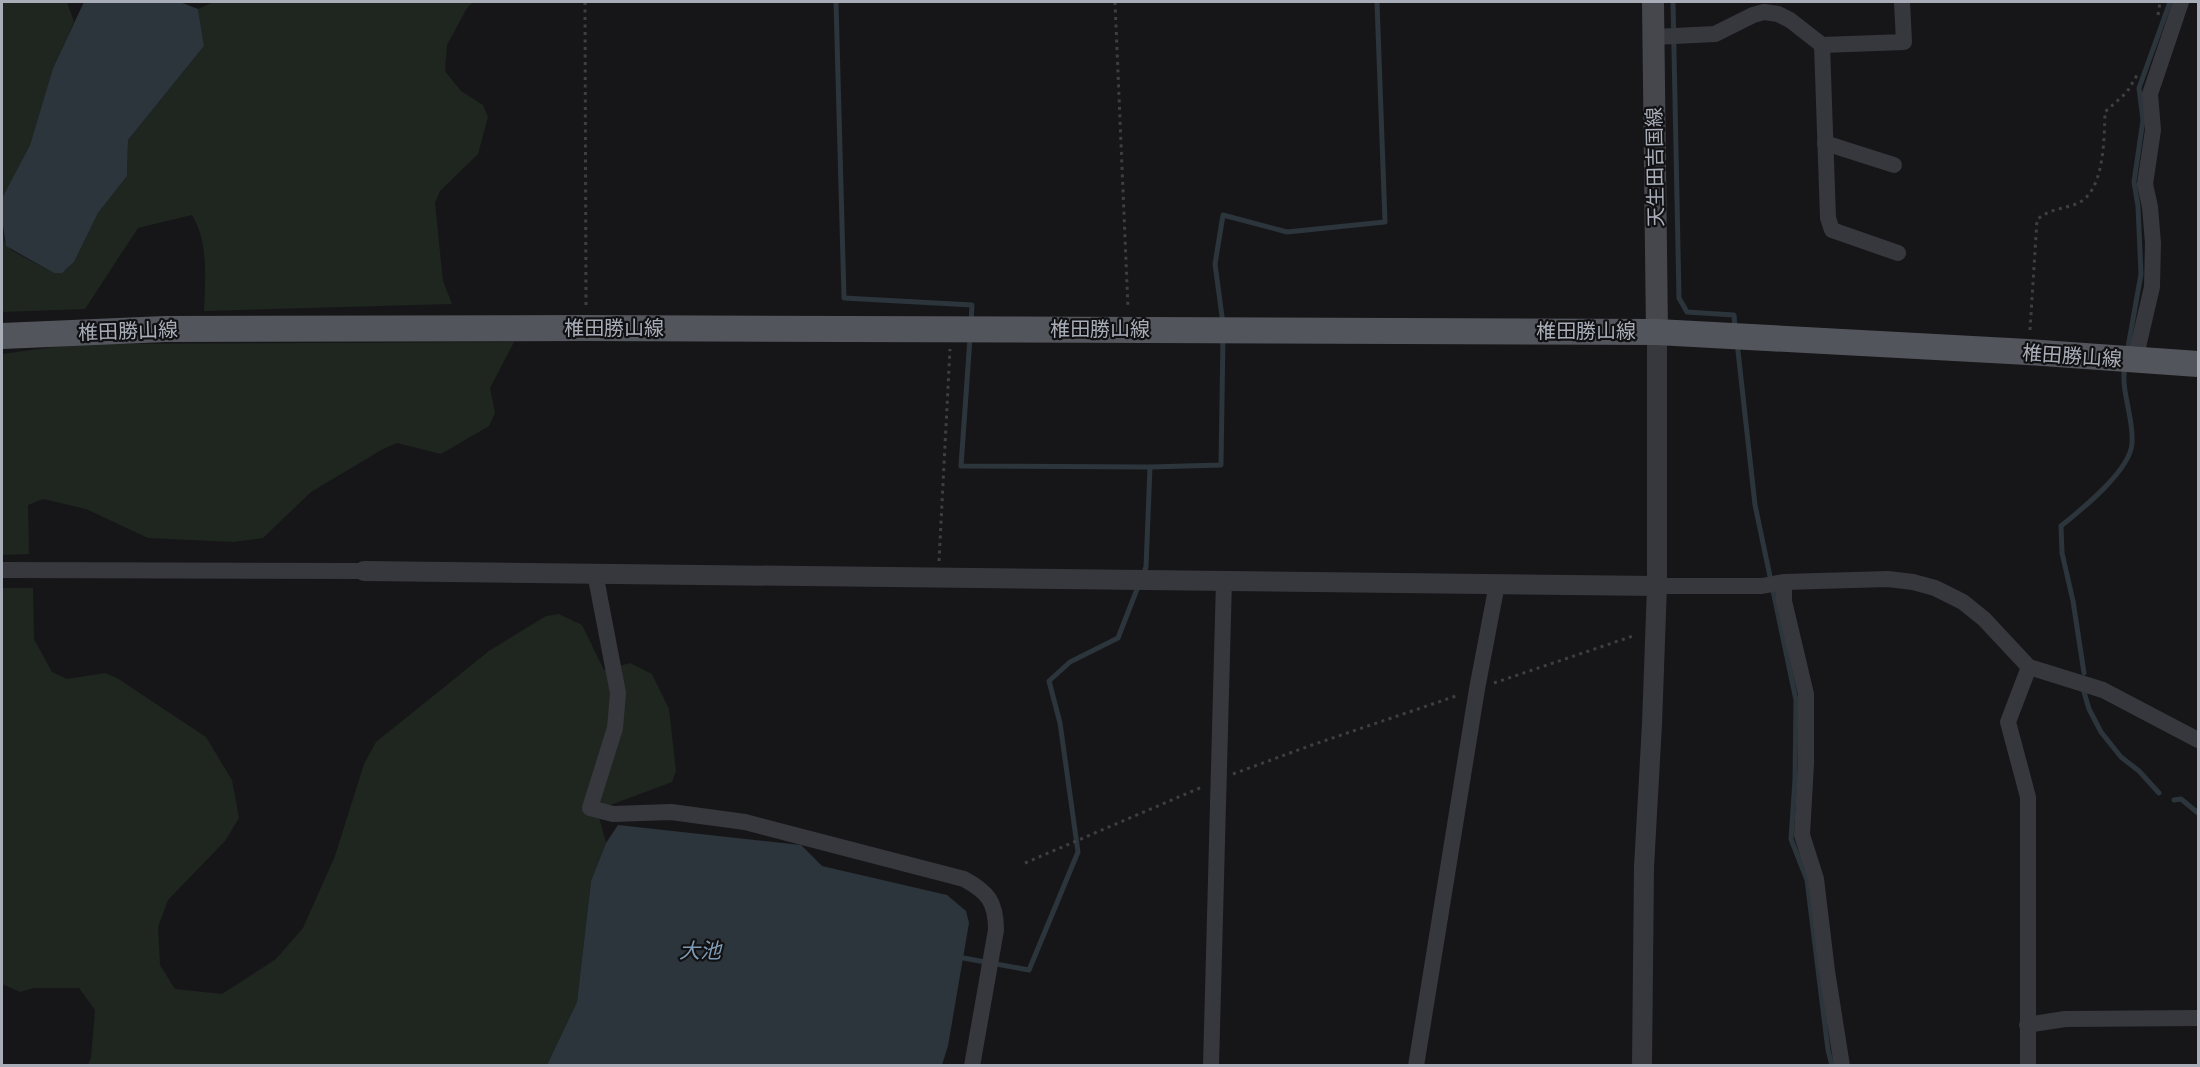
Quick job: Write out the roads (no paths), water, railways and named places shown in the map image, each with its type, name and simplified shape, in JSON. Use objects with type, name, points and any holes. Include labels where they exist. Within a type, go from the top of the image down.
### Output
[{"type":"main road","name":"天生田吉国線","points":[[1653,2],[1657,332]]},
{"type":"main road","name":"椎田勝山線","points":[[2,336],[165,329],[1129,329],[1657,332],[2028,352],[2199,364]]},
{"type":"street","points":[[1654,37],[1715,34],[1764,12],[1778,14],[1790,20],[1822,45],[1904,42],[1902,2]]},
{"type":"street","points":[[2135,360],[2152,286],[2150,207],[2145,184],[2152,130],[2150,94],[2181,2]]},
{"type":"street","points":[[1822,45],[1828,218],[1832,230],[1898,253]]},
{"type":"street","points":[[1825,143],[1894,165]]},
{"type":"street","points":[[1642,1065],[1644,867],[1658,586],[1657,332]]},
{"type":"street","points":[[2,570],[595,573],[1658,586],[1762,586],[1784,582],[1888,579],[1935,588],[1963,602],[1984,619],[2029,667],[2103,690],[2199,740]]},
{"type":"street","points":[[595,573],[618,693],[615,728],[590,808],[613,814],[671,812],[746,822],[964,879],[980,888],[991,901],[996,914],[996,930],[972,1065]]},
{"type":"street","points":[[1211,1065],[1224,580]]},
{"type":"street","points":[[1784,582],[1784,601],[1806,694],[1806,763],[1802,835],[1816,879],[1827,971],[1842,1065]]},
{"type":"street","points":[[1416,1065],[1477,689],[1497,584]]},
{"type":"street","points":[[2028,1065],[2028,797],[2008,722],[2029,667]]},
{"type":"street","points":[[2028,1025],[2065,1019],[2199,1018]]},
{"type":"water","points":[[84,2],[180,2],[198,9],[204,46],[128,140],[127,176],[98,213],[74,262],[62,273],[54,273],[6,246],[2,198],[30,145],[53,68]]},
{"type":"water","name":"大池","points":[[618,825],[801,845],[822,866],[947,895],[966,911],[969,923],[948,1046],[942,1065],[547,1065],[577,1002],[591,881],[606,843]]},
{"type":"waterway","points":[[836,2],[844,298],[972,305],[971,322]]},
{"type":"waterway","points":[[1223,324],[1215,264],[1223,215],[1287,232],[1385,222],[1377,2]]},
{"type":"waterway","points":[[1673,2],[1679,298],[1687,312],[1734,315],[1735,330]]},
{"type":"waterway","points":[[2127,353],[2141,274],[2138,206],[2134,182],[2143,120],[2139,88],[2170,2]]},
{"type":"waterway","points":[[1150,467],[1221,465],[1223,336]]},
{"type":"waterway","points":[[970,338],[961,466],[1150,467],[1146,567],[1143,575]]},
{"type":"waterway","points":[[1737,342],[1755,505],[1796,700],[1795,780],[1791,839],[1807,880],[1828,1050],[1832,1066]]},
{"type":"waterway","points":[[2084,673],[2073,601],[2062,553],[2061,526],[2104,489],[2129,454],[2132,433],[2124,385],[2125,365]]},
{"type":"waterway","points":[[958,957],[1029,970],[1078,852],[1060,723],[1049,681],[1070,662],[1118,638],[1139,584]]},
{"type":"waterway","points":[[2084,692],[2089,709],[2101,732],[2121,757],[2139,771],[2159,793]]},
{"type":"waterway","points":[[2174,800],[2181,799],[2198,813]]}]
